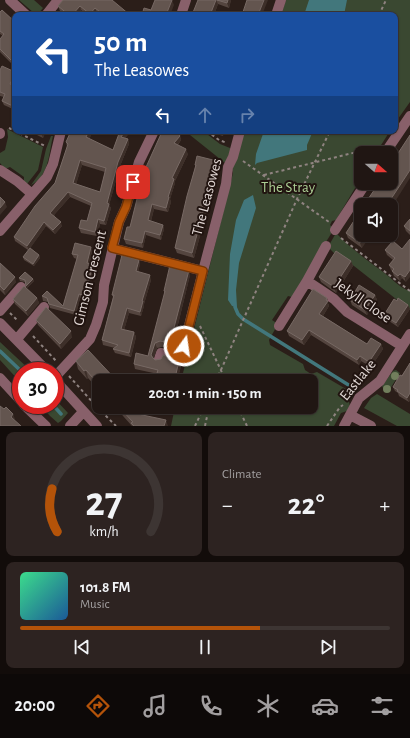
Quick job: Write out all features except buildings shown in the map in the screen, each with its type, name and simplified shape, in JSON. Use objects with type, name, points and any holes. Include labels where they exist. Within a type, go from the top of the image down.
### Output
[{"type":"street","points":[[10,0],[23,12]]},
{"type":"street","points":[[182,12],[186,0]]},
{"type":"street","points":[[277,12],[281,0]]},
{"type":"street","points":[[47,12],[52,2]]},
{"type":"street","points":[[390,146],[410,117]]},
{"type":"street","points":[[0,231],[43,182],[50,170],[60,134]]},
{"type":"street","name":"Gimson Crescent","points":[[64,368],[90,339],[93,332],[103,302],[104,285],[119,222],[126,207],[139,162],[153,134]]},
{"type":"street","name":"The Leasowes","points":[[159,359],[161,353],[181,358],[226,184],[228,167],[233,157],[239,134]]},
{"type":"street","points":[[0,170],[18,181],[32,194]]},
{"type":"street","points":[[333,226],[361,190]]},
{"type":"street","points":[[279,326],[307,281],[326,246]]},
{"type":"street","points":[[112,248],[203,271]]},
{"type":"street","name":"Jekyll Close","points":[[307,281],[334,299],[347,312],[402,346]]},
{"type":"street","points":[[0,311],[21,287]]},
{"type":"street","points":[[17,339],[44,307]]},
{"type":"street","points":[[0,323],[39,362]]},
{"type":"street","name":"Eastlake","points":[[344,426],[359,398],[380,381],[410,334]]},
{"type":"street","points":[[0,378],[12,392]]},
{"type":"street","points":[[64,389],[96,426]]},
{"type":"street","points":[[70,426],[83,412]]},
{"type":"street","points":[[33,414],[46,426]]},
{"type":"street","points":[[350,415],[371,426]]},
{"type":"path","points":[[380,12],[386,0]]},
{"type":"path","points":[[1,131],[45,146]]},
{"type":"path","points":[[211,134],[219,140],[236,146]]},
{"type":"path","points":[[219,374],[297,199],[328,134]]},
{"type":"path","points":[[264,175],[392,143]]},
{"type":"path","points":[[239,158],[333,226],[344,241],[409,290],[410,286]]},
{"type":"path","points":[[193,310],[223,374]]},
{"type":"path","points":[[195,426],[201,414]]},
{"type":"path","points":[[205,426],[208,414]]},
{"type":"path","points":[[241,414],[247,426]]},
{"type":"green space","points":[[19,0],[34,0],[43,8],[40,12],[33,12]]},
{"type":"green space","points":[[286,0],[410,0],[410,102],[398,119],[398,12],[282,12]]},
{"type":"green space","points":[[7,129],[12,132],[12,134],[17,134],[43,147],[38,170],[27,184],[24,182],[24,177],[10,167],[5,169],[0,163],[0,153],[5,150],[8,137]]},
{"type":"green space","points":[[189,134],[207,134],[220,144],[230,148],[231,152],[225,163]]},
{"type":"green space","name":"The Stray","points":[[243,134],[388,134],[380,146],[354,146],[354,190],[336,220],[332,221],[330,225],[334,229],[292,297],[288,296],[272,320],[278,324],[269,340],[270,345],[303,364],[305,370],[311,374],[183,374],[233,173],[232,170]]},
{"type":"green space","points":[[51,136],[53,136],[45,170],[37,181],[31,185],[41,171],[46,149]]},
{"type":"green space","points":[[336,233],[354,250],[398,284],[410,291],[410,310],[354,266],[335,254],[328,247]]},
{"type":"green space","points":[[0,342],[21,362],[12,362],[12,373],[0,360]]},
{"type":"green space","points":[[396,370],[400,373],[388,392],[384,390],[382,386],[393,371]]},
{"type":"green space","name":"The Stray","points":[[317,372],[346,389],[350,406],[347,411],[341,413],[334,426],[171,426],[174,414],[318,414],[318,374],[311,374]]},
{"type":"green space","points":[[377,394],[410,414],[410,426],[397,426],[364,408],[371,398]]},
{"type":"green space","points":[[64,409],[68,413],[58,423],[48,414],[64,414]]},
{"type":"water","points":[[309,0],[347,0],[345,12],[305,12]]},
{"type":"water","points":[[263,134],[312,134],[307,145],[307,150],[257,163],[255,165],[256,154]]},
{"type":"water","points":[[253,195],[256,208],[239,263],[236,290],[237,307],[232,306],[228,300],[230,254],[236,220],[244,200]]},
{"type":"waterway","points":[[235,307],[238,314],[243,319],[355,389]]},
{"type":"waterway","points":[[0,351],[12,362]]},
{"type":"route","points":[[133,182],[126,207],[119,222],[112,248],[203,271],[184,346]]}]
